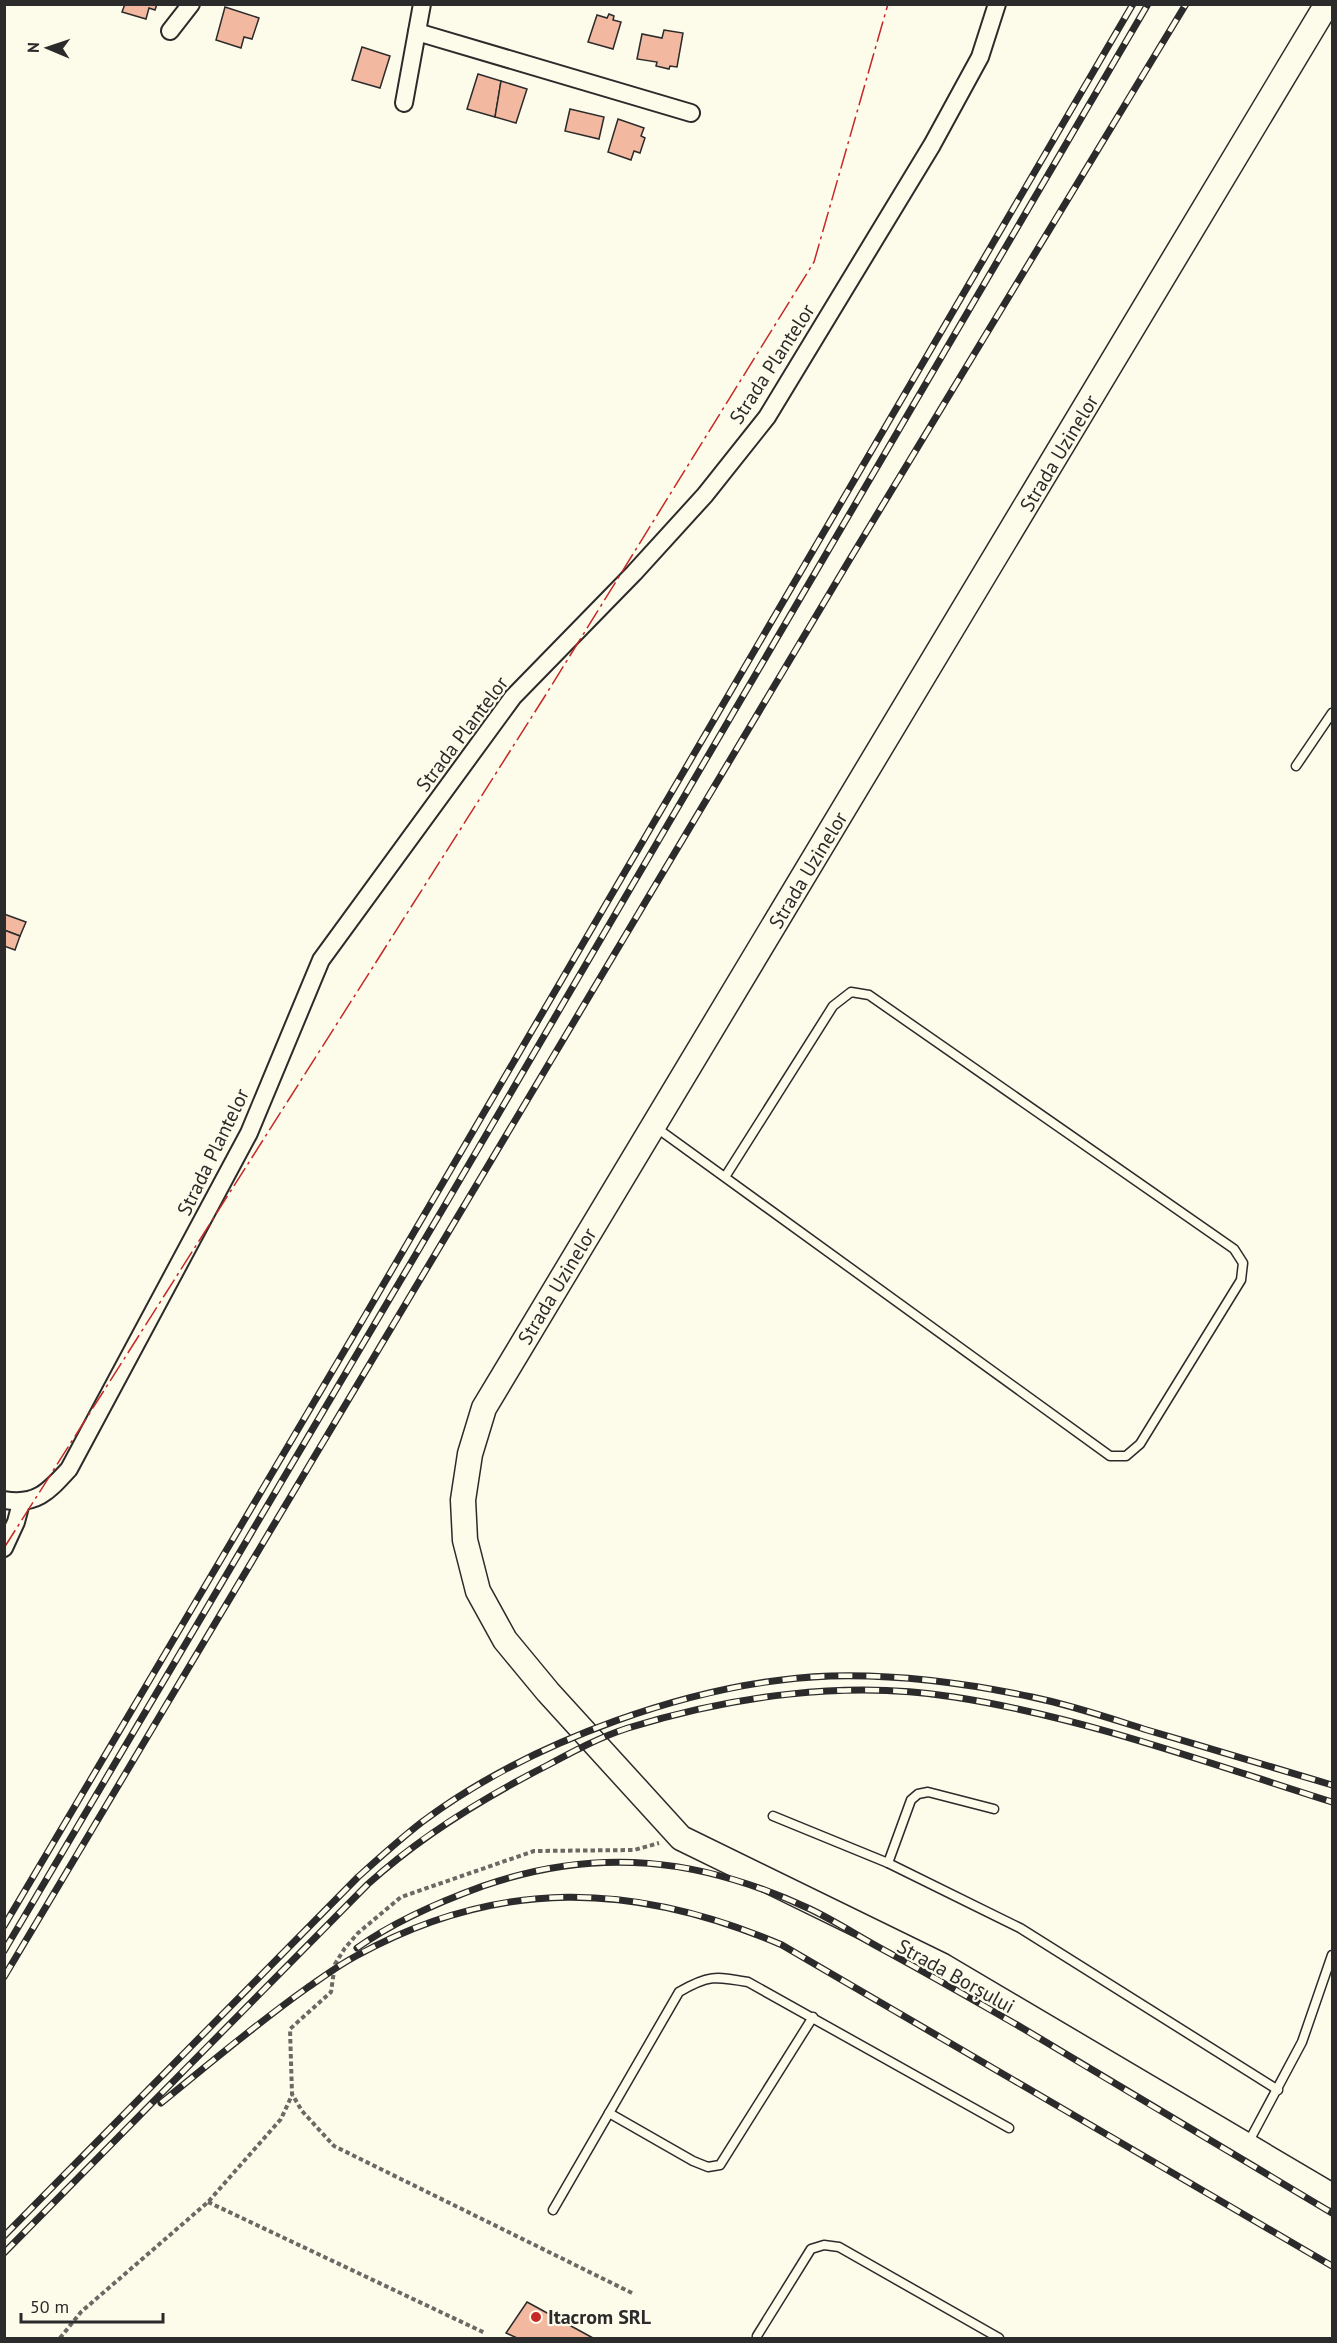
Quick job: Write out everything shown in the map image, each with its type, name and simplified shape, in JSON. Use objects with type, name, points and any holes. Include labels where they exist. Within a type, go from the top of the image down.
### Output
[{"type":"street","points":[[170,32],[191,4]]},
{"type":"street","points":[[404,103],[422,4]]},
{"type":"street","name":"Strada Plantelor","points":[[21,1503],[48,1492],[69,1469],[249,1133],[321,960],[513,697],[634,573],[705,495],[767,417],[932,145],[980,57],[997,4]]},
{"type":"street","name":"Strada Uzinelor","points":[[596,1743],[548,1692],[505,1640],[478,1592],[465,1540],[463,1500],[470,1454],[484,1408],[1327,4]]},
{"type":"street","points":[[417,32],[691,113]]},
{"type":"street","points":[[4,1500],[21,1503],[16,1522],[4,1548]]},
{"type":"street","name":"Strada Borșului","points":[[596,1743],[681,1838],[943,1965],[1332,2194]]},
{"type":"lane","points":[[1296,766],[1332,713]]},
{"type":"lane","points":[[654,1125],[725,1177],[1110,1456],[1126,1456],[1140,1444],[1241,1280],[1243,1263],[1234,1250],[869,995],[851,992],[833,1006],[725,1177]]},
{"type":"lane","points":[[888,1863],[911,1800],[918,1794],[928,1792],[994,1809]]},
{"type":"lane","points":[[773,1816],[888,1863],[1020,1929],[1278,2090]]},
{"type":"lane","points":[[1247,2145],[1302,2042],[1332,1955]]},
{"type":"lane","points":[[553,2210],[679,1992],[702,1979],[723,1977],[748,1982],[1009,2128]]},
{"type":"lane","points":[[609,2113],[693,2161],[708,2168],[720,2165],[813,2017]]},
{"type":"lane","points":[[757,2336],[811,2249],[824,2245],[839,2247],[999,2338]]},
{"type":"path","points":[[60,2338],[81,2312],[208,2202],[281,2119],[292,2094],[290,2029],[331,1992],[335,1964],[345,1948],[358,1933],[401,1897],[534,1851],[634,1850],[681,1838]]},
{"type":"path","points":[[292,2094],[302,2111],[334,2146],[632,2294]]},
{"type":"path","points":[[208,2202],[485,2333]]},
{"type":"building","points":[[125,4],[157,4],[155,10],[149,8],[146,19],[122,12]]},
{"type":"building","points":[[225,7],[259,18],[252,39],[244,37],[241,48],[216,40]]},
{"type":"building","points":[[609,14],[614,16],[613,20],[621,22],[613,49],[588,42],[597,15],[607,18]]},
{"type":"building","points":[[664,30],[683,33],[677,67],[670,66],[669,69],[656,66],[657,62],[637,59],[642,34],[662,38]]},
{"type":"building","points":[[362,47],[390,56],[380,88],[352,80]]},
{"type":"building","points":[[478,74],[501,81],[495,117],[467,109]]},
{"type":"building","points":[[501,81],[527,89],[516,123],[495,117]]},
{"type":"building","points":[[570,109],[604,117],[599,139],[565,131]]},
{"type":"building","points":[[618,119],[644,128],[641,136],[645,138],[640,153],[634,151],[631,160],[608,152]]},
{"type":"building","points":[[4,914],[26,922],[20,936],[4,930]]},
{"type":"building","points":[[4,930],[20,936],[15,950],[4,946]]},
{"type":"building","name":"Itacrom SRL","points":[[527,2302],[593,2338],[517,2338],[506,2333]]},
{"type":"railway","points":[[4,1926],[362,1321],[1133,4]]},
{"type":"railway","points":[[4,1951],[448,1200],[1148,4]]},
{"type":"railway","points":[[4,1977],[850,559],[1186,4]]},
{"type":"railway","points":[[4,2236],[358,1877],[398,1842],[422,1822],[465,1793],[512,1766],[616,1721],[670,1703],[778,1680],[830,1676],[931,1680],[1061,1704],[1332,1785]]},
{"type":"railway","points":[[4,2253],[368,1884],[389,1866],[454,1818],[500,1791],[587,1745],[628,1728],[708,1707],[790,1694],[872,1690],[913,1692],[954,1697],[1050,1716],[1145,1742],[1332,1802]]},
{"type":"railway","points":[[357,1948],[402,1921],[434,1906],[483,1886],[526,1873],[608,1862],[649,1863],[729,1878],[769,1892],[828,1918],[1024,2029],[1332,2213]]},
{"type":"railway","points":[[161,2103],[251,2030],[325,1975],[356,1956],[409,1930],[462,1912],[515,1901],[568,1897],[620,1900],[674,1909],[727,1924],[782,1945],[1332,2266]]},
{"type":"power","points":[[4,1548],[545,696],[814,262],[888,4]]},
{"type":"place","name":"Itacrom SRL","points":[[536,2317]]}]
